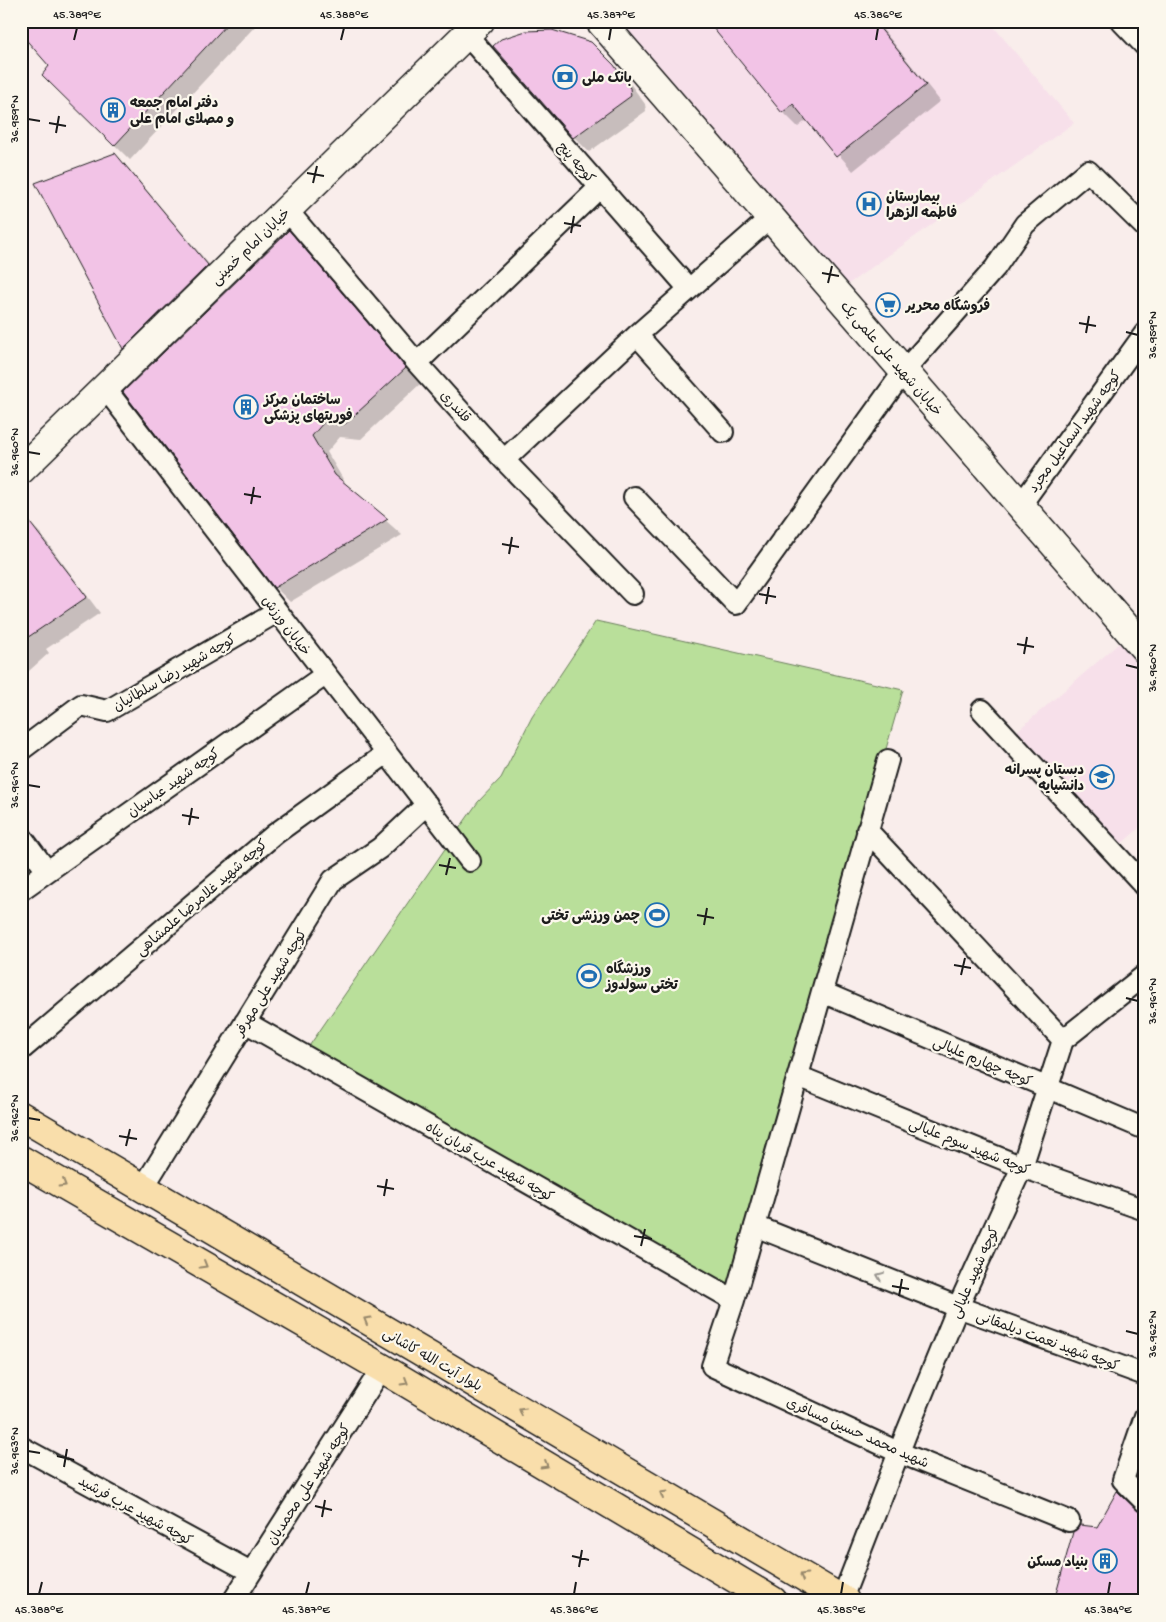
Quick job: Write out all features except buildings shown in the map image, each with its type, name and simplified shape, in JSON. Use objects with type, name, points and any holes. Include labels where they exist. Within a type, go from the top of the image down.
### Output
[{"type":"main road","name":"خیابان شهید علی علمی یک","points":[[600,21],[1020,506],[1140,637]]},
{"type":"main road","name":"خیابان امام خمینی","points":[[21,470],[473,28]]},
{"type":"main road","name":"بلوار آیت الله کاشانی","points":[[21,1116],[843,1600]]},
{"type":"main road","points":[[21,1160],[382,1368],[773,1601]]},
{"type":"street","points":[[1121,21],[1145,46]]},
{"type":"street","name":"کوچه پنج","points":[[473,28],[600,187],[689,289]]},
{"type":"street","points":[[634,497],[736,604],[904,371],[995,268],[1025,224],[1088,171],[1145,227]]},
{"type":"street","points":[[417,363],[600,187]]},
{"type":"street","name":"قلندری","points":[[287,210],[417,363],[504,460],[633,594]]},
{"type":"street","points":[[504,460],[636,335],[770,218]]},
{"type":"street","name":"کوچه شهید اسماعیل مجرد","points":[[1020,506],[1145,333]]},
{"type":"street","points":[[636,335],[723,432]]},
{"type":"street","name":"خیابان ورزش","points":[[105,388],[470,861]]},
{"type":"street","name":"کوچه شهید رضا سلطانیان","points":[[21,750],[81,705],[107,711],[278,612]]},
{"type":"street","name":"کوچه شهید عباسیان","points":[[21,890],[325,675]]},
{"type":"street","points":[[982,710],[1145,886]]},
{"type":"street","name":"کوچه شهید غلامرضا علمشاهی","points":[[21,1050],[275,834],[387,753]]},
{"type":"street","points":[[734,1300],[888,760]]},
{"type":"street","name":"کوچه شهید علی مهرفر","points":[[143,1188],[332,880],[380,848],[427,804]]},
{"type":"street","points":[[868,830],[1063,1040],[1145,975]]},
{"type":"street","points":[[21,836],[47,871]]},
{"type":"street","name":"کوچه چهارم علیالی","points":[[822,992],[1145,1129]]},
{"type":"street","name":"کوچه شهید عرب قربان پناه","points":[[245,1022],[734,1300]]},
{"type":"street","name":"کوچه شهید علیالی","points":[[843,1600],[898,1452],[958,1307],[1022,1168],[1063,1040]]},
{"type":"street","name":"کوچه شهید سوم علیالی","points":[[798,1076],[1022,1168],[1145,1210]]},
{"type":"street","name":"کوچه شهید نعمت دیلمقانی","points":[[755,1226],[958,1307],[1145,1375]]},
{"type":"street","name":"شهید محمد حسین مسافری","points":[[734,1300],[712,1366],[898,1452],[1069,1521]]},
{"type":"street","name":"کوچه شهید علی محمدیان","points":[[233,1601],[382,1368]]},
{"type":"street","points":[[1145,1416],[1123,1480],[1145,1502]]},
{"type":"street","name":"کوچه شهید عرب فرشید","points":[[21,1447],[251,1572]]},
{"type":"shaded area","name":"بیمارستان فاطمه الزهرا","points":[[618,21],[989,21],[1074,123],[847,285]]},
{"type":"shaded area","name":"دبستان پسرانه دانشپایه","points":[[1131,633],[1145,649],[1145,823],[1119,846],[1017,731]]},
{"type":"green space","name":"ورزشگاه تختی سولدوز","points":[[596,621],[903,690],[730,1289],[303,1055],[478,802],[501,778],[532,717]]},
{"type":"place","name":"بانک ملی","points":[[565,77]]},
{"type":"place","name":"دفتر امام جمعه و مصلای امام علی","points":[[113,110]]},
{"type":"place","name":"بیمارستان فاطمه الزهرا","points":[[869,204]]},
{"type":"place","name":"فروشگاه محریر","points":[[888,305]]},
{"type":"place","name":"ساختمان مرکز فوریتهای پزشکی","points":[[246,407]]},
{"type":"place","name":"دبستان پسرانه دانشپایه","points":[[1102,777]]},
{"type":"place","name":"چمن ورزشی تختی","points":[[657,915]]},
{"type":"place","name":"ورزشگاه تختی سولدوز","points":[[589,976]]},
{"type":"place","name":"بنیاد مسکن","points":[[1105,1561]]}]
